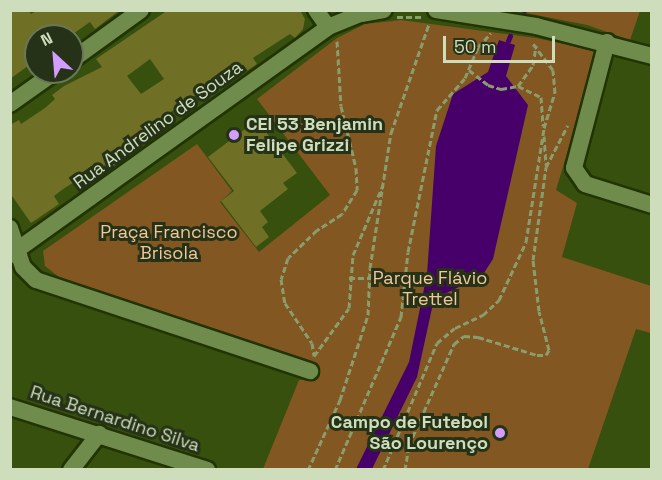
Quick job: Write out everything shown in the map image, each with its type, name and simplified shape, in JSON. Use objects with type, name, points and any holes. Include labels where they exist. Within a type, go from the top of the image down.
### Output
[{"type":"street","points":[[84,51],[141,10]]},
{"type":"street","points":[[316,10],[332,30]]},
{"type":"street","points":[[436,10],[497,27],[607,42],[651,56]]},
{"type":"street","name":"Rua Andrelino de Souza","points":[[13,253],[332,30],[361,14],[388,14]]},
{"type":"street","points":[[607,42],[574,168],[585,184],[651,205]]},
{"type":"street","points":[[10,104],[38,84]]},
{"type":"street","points":[[10,228],[13,253],[25,270],[36,280],[310,371]]},
{"type":"street","name":"Rua Bernardino Silva","points":[[10,407],[207,470]]},
{"type":"street","points":[[71,470],[99,434]]},
{"type":"path","points":[[308,470],[340,400],[368,315],[370,278],[391,133],[431,19],[388,14]]},
{"type":"path","points":[[335,470],[400,317],[408,252],[437,110],[469,70],[478,47],[497,27]]},
{"type":"path","points":[[332,30],[341,106],[356,168],[357,190],[342,214],[317,230],[288,258],[282,279],[285,303],[305,331],[314,356],[349,308],[349,278],[360,237],[383,185]]},
{"type":"path","points":[[383,470],[437,343],[455,328],[483,315],[499,300],[526,242],[544,128],[551,112],[555,80],[553,70],[536,45],[526,38]]},
{"type":"path","points":[[518,86],[533,65],[536,45]]},
{"type":"path","points":[[405,470],[410,445],[454,344],[464,336],[478,337],[537,356],[546,355],[549,350],[539,311],[533,260],[546,167],[542,96],[518,86],[501,89],[475,77],[469,70]]},
{"type":"path","points":[[546,167],[569,120]]},
{"type":"path","points":[[349,278],[370,278]]},
{"type":"green space","points":[[516,11],[640,11],[630,40],[587,25]]},
{"type":"green space","name":"Parque Flávio Trettel","points":[[401,20],[536,38],[598,51],[556,190],[577,203],[562,257],[651,286],[651,333],[636,329],[588,469],[263,469],[299,380],[313,378],[317,368],[313,362],[64,281],[45,266],[43,251],[197,144],[232,191],[220,202],[259,252],[330,195],[257,99],[337,38],[365,24]]},
{"type":"shaded area","points":[[499,40],[515,45],[506,76],[528,105],[493,259],[482,276],[434,299],[417,377],[372,469],[356,469],[409,362],[427,274],[436,146],[453,94],[488,72]]},
{"type":"building","points":[[10,10],[28,10],[31,14],[38,10],[120,10],[95,29],[90,22],[84,26],[84,24],[24,24],[24,69],[10,79]]},
{"type":"building","points":[[168,10],[300,10],[305,19],[303,29],[295,38],[290,34],[253,58],[257,64],[245,72],[241,66],[134,137],[141,146],[83,187],[78,180],[66,187],[54,196],[59,204],[31,223],[10,193],[10,125],[19,120],[21,124],[45,108],[55,99],[52,95],[64,86],[84,84],[84,76],[102,67],[96,59]],"holes":[[[150,59],[164,79],[141,94],[127,76]]]},
{"type":"building","points":[[257,120],[297,173],[283,183],[288,189],[260,211],[268,222],[262,227],[269,237],[256,247],[221,201],[234,191],[208,157]]},
{"type":"waterway","points":[[508,41],[510,36]]},
{"type":"place","name":"CEI 53 Benjamin Felipe Grizzi","points":[[234,135]]},
{"type":"place","name":"Campo de Futebol São Lourenço","points":[[500,433]]},
{"type":"park label","name":"Praça Francisco Brisola","points":[[169,243]]}]
